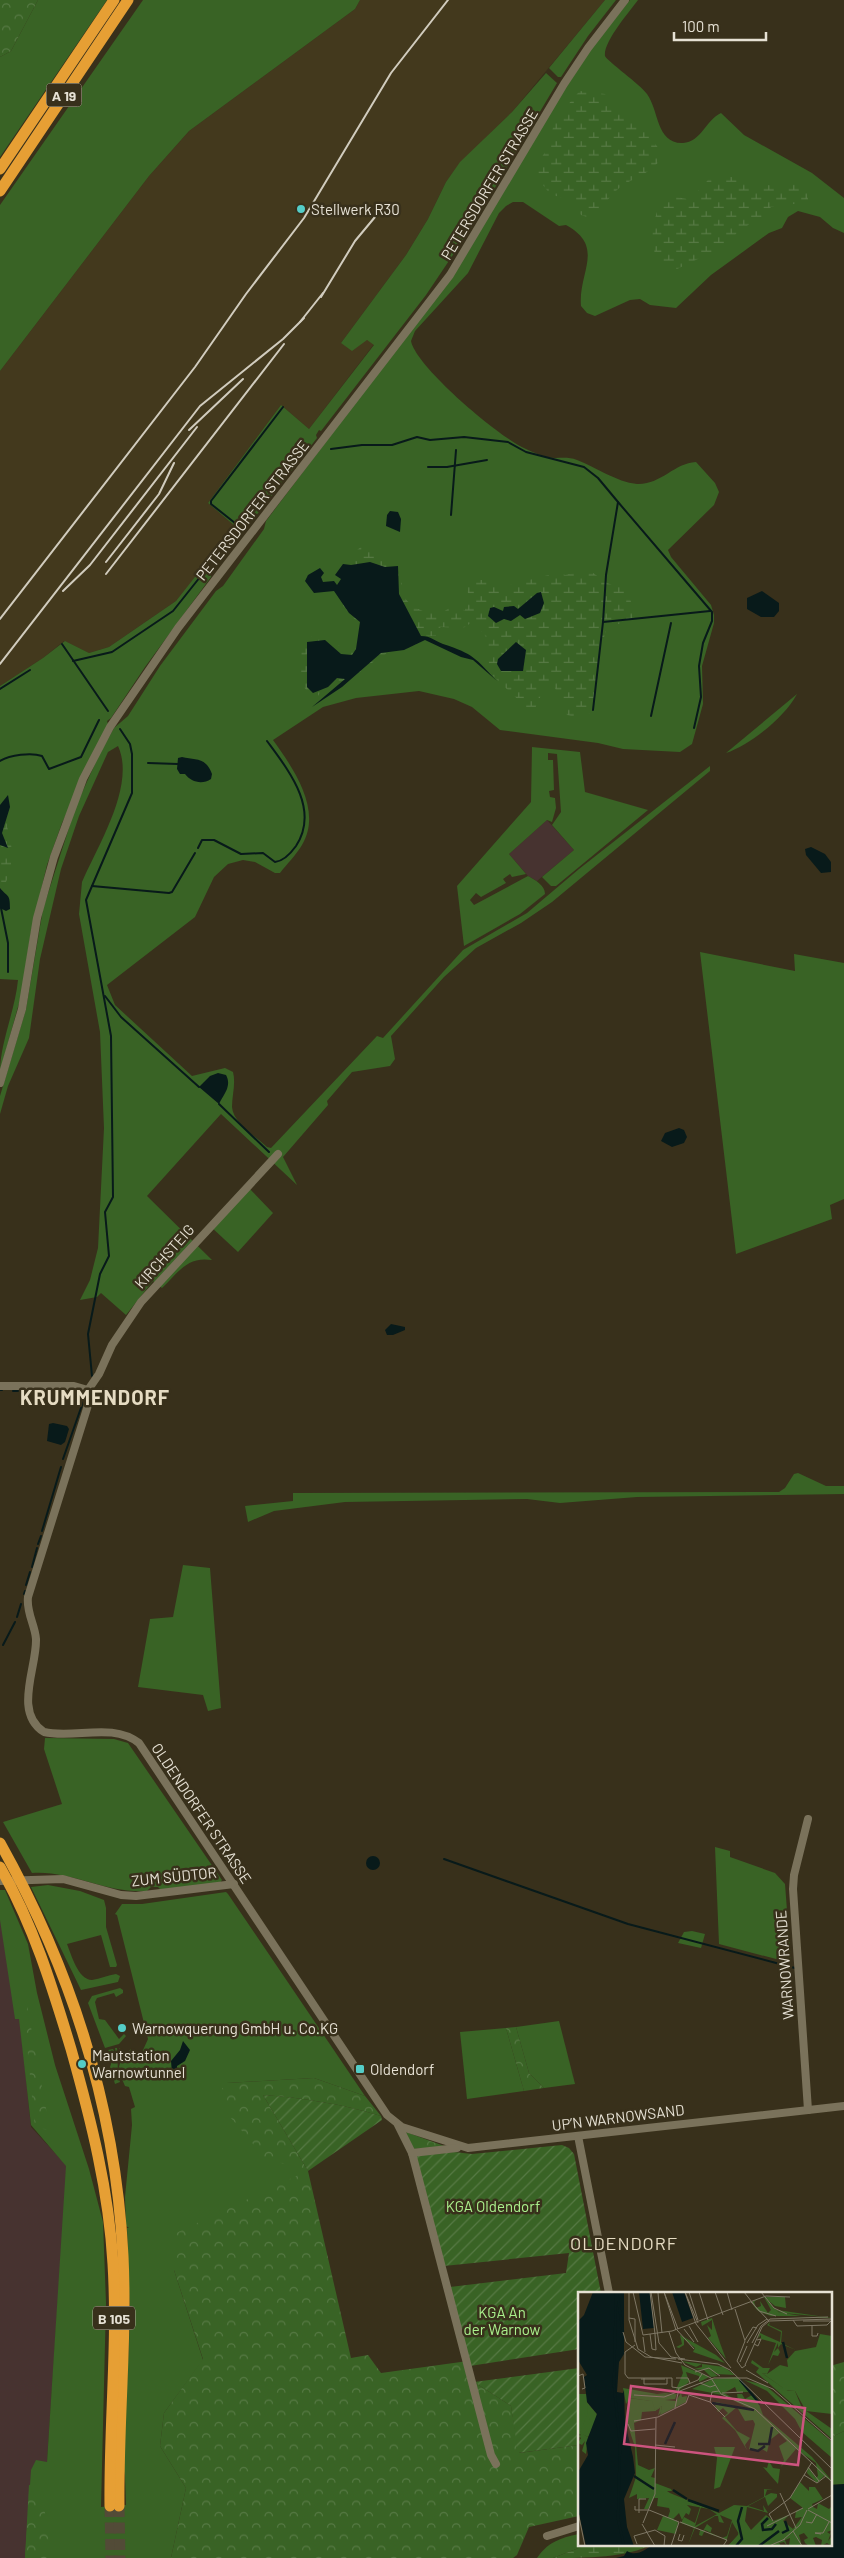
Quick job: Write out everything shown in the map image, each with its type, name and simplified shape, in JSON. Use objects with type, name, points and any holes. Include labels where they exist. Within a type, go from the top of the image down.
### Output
[{"type":"highway","name":"A 19","points":[[0,170],[114,0]]},
{"type":"highway","name":"A 19","points":[[0,191],[128,0]]},
{"type":"highway","name":"B 105","points":[[0,1843],[44,1931],[72,1998],[109,2136],[120,2222],[124,2284],[115,2506],[114,2298],[106,2191],[75,2066],[37,1942],[0,1867]]},
{"type":"street","name":"PETERSDORFER STRASSE","points":[[0,1083],[22,1009],[37,918],[54,857],[83,780],[110,727],[178,628],[450,275],[564,84],[588,48],[625,0]]},
{"type":"street","name":"KIRCHSTEIG","points":[[88,1390],[99,1374],[112,1345],[141,1302],[278,1154]]},
{"type":"street","points":[[0,1386],[74,1386],[88,1390]]},
{"type":"street","name":"OLDENDORFER STRASSE","points":[[88,1390],[89,1402],[28,1597],[28,1608],[36,1639],[29,1696],[29,1712],[34,1724],[44,1732],[116,1733],[130,1737],[139,1743],[379,2104],[398,2125]]},
{"type":"street","name":"WARNOWRANDE","points":[[808,1819],[794,1875],[793,1890],[808,2110]]},
{"type":"street","name":"ZUM SÜDTOR","points":[[0,1881],[62,1879],[121,1895],[136,1896],[234,1884]]},
{"type":"street","name":"UP’N WARNOWSAND","points":[[398,2125],[461,2148],[844,2106]]},
{"type":"street","points":[[398,2125],[412,2154],[445,2288],[491,2455],[496,2464]]},
{"type":"street","points":[[578,2136],[609,2292]]},
{"type":"street","points":[[412,2154],[461,2148]]},
{"type":"street","points":[[547,2536],[578,2526]]},
{"type":"shaded area","points":[[360,0],[605,0],[512,112],[460,163],[446,182],[428,219],[406,255],[341,343],[367,340],[374,344],[309,429],[281,405],[208,503],[236,527],[176,601],[109,647],[89,653],[64,641],[43,658],[0,686],[0,371],[149,176],[189,131],[355,9]]},
{"type":"shaded area","points":[[390,511],[398,512],[401,519],[400,532],[386,526],[387,515]]},
{"type":"shaded area","points":[[370,562],[385,567],[398,566],[399,594],[421,636],[468,654],[497,681],[473,660],[461,657],[425,640],[404,650],[381,653],[342,687],[312,707],[345,679],[337,678],[328,687],[313,693],[307,687],[307,642],[325,640],[341,654],[352,655],[356,649],[360,622],[349,613],[334,591],[314,593],[305,581],[308,575],[320,568],[324,573],[321,577],[323,582],[334,581],[337,585],[341,579],[335,575],[343,564],[351,565]]},
{"type":"shaded area","points":[[762,591],[779,603],[779,611],[774,617],[761,617],[747,609],[747,598]]},
{"type":"shaded area","points":[[541,592],[544,603],[540,613],[525,619],[520,615],[511,621],[504,619],[496,623],[488,616],[490,608],[494,607],[503,611],[504,607],[514,606],[518,609],[537,593]]},
{"type":"shaded area","points":[[516,642],[526,650],[523,671],[501,671],[497,664],[498,659]]},
{"type":"shaded area","points":[[178,758],[196,759],[207,765],[212,774],[211,779],[197,782],[185,774],[180,774],[177,769]]},
{"type":"shaded area","points":[[8,795],[10,807],[2,833],[8,848],[0,845],[0,805]]},
{"type":"shaded area","points":[[547,820],[574,850],[537,881],[528,876],[509,854]]},
{"type":"shaded area","points":[[811,847],[825,854],[831,862],[831,872],[821,873],[806,855],[805,849]]},
{"type":"shaded area","points":[[0,888],[10,900],[10,909],[6,911],[0,908]]},
{"type":"shaded area","points":[[218,1073],[226,1075],[228,1079],[227,1090],[219,1104],[199,1087],[210,1076]]},
{"type":"shaded area","points":[[679,1128],[684,1130],[687,1137],[684,1143],[672,1147],[661,1141],[665,1133]]},
{"type":"shaded area","points":[[391,1324],[405,1327],[405,1330],[393,1335],[387,1335],[385,1330]]},
{"type":"shaded area","points":[[49,1424],[67,1426],[69,1429],[65,1442],[61,1445],[47,1441]]},
{"type":"shaded area","points":[[370,1856],[376,1856],[380,1863],[376,1870],[370,1870],[366,1866],[366,1860]]},
{"type":"shaded area","points":[[0,1913],[20,2019],[31,2127],[67,2166],[47,2462],[26,2558],[0,2558]]},
{"type":"shaded area","points":[[183,2041],[190,2050],[185,2061],[177,2066],[177,2075],[172,2073],[171,2061],[180,2050]]},
{"type":"shaded area","points":[[844,2484],[844,2558],[616,2558],[624,2556],[627,2551],[630,2553],[641,2552],[650,2546],[832,2546],[832,2485]]},
{"type":"green space","points":[[0,0],[38,0],[11,51],[0,57]]},
{"type":"green space","points":[[38,0],[107,0],[0,157],[0,57],[11,51]]},
{"type":"green space","points":[[143,0],[360,0],[355,9],[189,131],[149,176],[0,371],[0,205]]},
{"type":"green space","points":[[605,0],[616,0],[588,36],[561,77],[558,77],[549,68]]},
{"type":"green space","points":[[630,0],[638,0],[612,35],[605,56],[647,94],[659,125],[668,138],[674,142],[689,142],[699,135],[711,120],[721,113],[744,135],[812,173],[844,198],[844,233],[833,228],[820,217],[798,211],[788,217],[782,228],[769,233],[711,275],[676,308],[650,305],[640,299],[630,300],[595,316],[587,313],[581,306],[581,294],[588,251],[585,242],[578,233],[566,225],[559,226],[523,202],[513,202],[499,213],[468,273],[415,331],[411,341],[416,353],[427,367],[461,401],[498,431],[529,451],[548,457],[574,459],[629,483],[637,484],[653,481],[681,466],[696,462],[715,483],[719,492],[714,505],[668,550],[671,557],[711,605],[714,615],[714,623],[702,666],[703,704],[692,744],[680,752],[623,749],[598,743],[500,730],[472,707],[454,699],[419,691],[356,698],[323,707],[273,740],[297,776],[307,804],[308,832],[297,852],[280,873],[275,873],[255,862],[243,860],[228,864],[214,877],[195,917],[107,985],[115,1005],[192,1076],[225,1068],[233,1072],[232,1107],[236,1119],[267,1147],[271,1148],[377,1036],[383,1038],[463,950],[527,913],[579,869],[710,766],[710,771],[552,902],[521,923],[476,948],[444,977],[391,1036],[395,1059],[390,1066],[352,1072],[327,1101],[328,1105],[283,1157],[297,1185],[221,1114],[147,1196],[212,1260],[196,1260],[184,1266],[162,1288],[153,1281],[126,1315],[101,1293],[97,1297],[80,1300],[90,1280],[98,1248],[104,1128],[100,1032],[79,914],[82,882],[113,815],[119,796],[122,762],[118,746],[108,752],[79,816],[61,869],[40,959],[29,1038],[8,1086],[0,1114],[0,1096],[26,1009],[43,909],[76,806],[99,755],[114,728],[128,716],[160,666],[216,591],[223,586],[264,529],[266,521],[453,274],[554,106],[591,49]]},
{"type":"green space","points":[[546,73],[557,83],[471,228],[426,295],[321,431],[319,430],[316,435],[317,438],[222,559],[211,557],[236,527],[208,503],[281,405],[309,429],[374,345],[367,340],[352,351],[341,343],[406,255],[428,219],[446,182],[460,162],[512,112]]},
{"type":"green space","points":[[580,91],[605,94],[613,108],[627,117],[637,120],[659,149],[662,157],[648,171],[618,189],[590,218],[581,215],[569,200],[550,194],[536,176],[539,162],[551,142],[554,125]]},
{"type":"green space","points":[[712,174],[737,178],[747,183],[779,186],[799,184],[807,186],[812,192],[808,197],[808,202],[771,207],[761,218],[743,228],[719,249],[677,269],[666,266],[658,260],[654,250],[653,227],[660,204],[665,195],[687,199],[702,188]]},
{"type":"green space","points":[[364,546],[383,554],[386,562],[395,560],[400,562],[403,596],[420,610],[434,613],[441,612],[453,604],[458,604],[465,611],[465,605],[469,599],[467,587],[480,580],[495,580],[498,588],[560,572],[565,575],[589,570],[607,583],[618,587],[621,585],[636,612],[635,617],[626,622],[607,627],[602,644],[593,712],[580,718],[567,715],[551,679],[542,691],[538,704],[533,710],[529,710],[490,673],[486,637],[474,621],[463,628],[441,627],[437,629],[436,636],[425,636],[425,640],[404,650],[389,652],[367,666],[342,687],[336,688],[333,680],[318,696],[312,696],[300,683],[302,642],[307,638],[319,636],[330,640],[345,650],[357,646],[360,625],[342,604],[337,590],[345,567],[359,548]],"holes":[[[541,592],[540,613],[525,619],[520,615],[511,621],[504,619],[493,620],[488,616],[498,608],[503,611],[518,609],[521,605],[531,601],[536,593]]]},
{"type":"green space","points":[[206,563],[212,568],[211,577],[107,721],[108,724],[62,823],[47,865],[31,932],[21,996],[0,1072],[2,1050],[18,980],[0,979],[0,686],[65,641],[89,653],[109,647],[176,601]]},
{"type":"green space","points":[[797,694],[776,721],[746,744],[726,753]]},
{"type":"green space","points":[[532,747],[580,752],[585,792],[648,810],[556,886],[551,886],[542,877],[574,850],[552,825],[561,812],[557,754],[548,753],[548,760],[553,760],[554,790],[549,791],[550,797],[555,798],[556,808],[552,822],[547,820],[509,854],[526,874],[512,877],[510,874],[503,879],[506,883],[481,897],[476,893],[470,900],[474,905],[528,876],[541,885],[545,894],[520,914],[464,946],[457,886],[531,802]]},
{"type":"green space","points":[[8,816],[7,821],[12,847],[11,860],[6,882],[0,882],[0,845],[5,844],[2,829]]},
{"type":"green space","points":[[700,952],[795,971],[794,954],[844,963],[844,1199],[830,1205],[832,1219],[736,1254]]},
{"type":"green space","points":[[247,1186],[273,1213],[238,1252],[210,1226]]},
{"type":"green space","points":[[798,1473],[826,1486],[844,1486],[844,1494],[637,1497],[560,1503],[527,1499],[345,1502],[274,1511],[248,1522],[245,1506],[293,1501],[293,1493],[779,1492],[785,1488],[794,1474]]},
{"type":"green space","points":[[183,1565],[210,1568],[221,1708],[208,1711],[203,1695],[138,1687],[150,1619],[173,1617]]},
{"type":"green space","points":[[45,1738],[114,1739],[128,1743],[222,1880],[220,1883],[161,1890],[158,1887],[151,1887],[147,1891],[132,1891],[61,1875],[32,1873],[3,1822],[62,1804],[44,1749]]},
{"type":"green space","points":[[715,1847],[730,1851],[730,1857],[775,1873],[785,1884],[791,1963],[719,1944]]},
{"type":"green space","points":[[48,1885],[80,1891],[104,1900],[106,1927],[116,1967],[110,1967],[101,1935],[67,1944],[76,1966],[87,1979],[92,1980],[116,1974],[120,1976],[118,1982],[81,1990],[31,1887]]},
{"type":"green space","points":[[0,1890],[5,1890],[28,1944],[37,1993],[55,2065],[89,2169],[103,2222],[106,2303],[101,2507],[126,2505],[123,2467],[130,2320],[127,2228],[129,2228],[126,2226],[125,2197],[132,2125],[131,2109],[135,2107],[129,2087],[125,2086],[118,2070],[121,2060],[119,2048],[127,2053],[131,2049],[139,2059],[148,2039],[117,1915],[115,1914],[122,1904],[142,1904],[226,1892],[365,2096],[314,2078],[227,2083],[308,2171],[174,2270],[203,2360],[164,2413],[160,2446],[186,2488],[171,2558],[25,2558],[31,2470],[36,2460],[47,2462],[66,2166],[31,2125],[19,2019],[15,2019],[0,1920]]},
{"type":"green space","points":[[692,1931],[705,1934],[701,1948],[678,1943],[684,1932]]},
{"type":"green space","points":[[120,1988],[123,1990],[123,1993],[116,1997],[114,1993],[97,1998],[95,2002],[99,2019],[105,2020],[119,2039],[124,2034],[126,2036],[119,2044],[105,2048],[88,2003],[92,1996]]},
{"type":"green space","points":[[26,2000],[50,2130],[35,2128],[26,2034]]},
{"type":"green space","points":[[559,2021],[575,2084],[544,2088],[529,2073],[516,2027]]},
{"type":"green space","points":[[516,2027],[529,2073],[544,2088],[524,2091],[506,2028]]},
{"type":"green space","points":[[506,2028],[524,2091],[467,2099],[460,2032]]},
{"type":"green space","points":[[115,2048],[117,2048],[120,2082],[115,2084],[110,2067],[113,2058],[108,2050],[113,2049],[116,2054]]},
{"type":"green space","points":[[314,2078],[365,2096],[381,2116],[323,2102],[263,2095],[308,2171],[351,2358],[368,2355],[381,2373],[468,2361],[474,2382],[511,2406],[519,2453],[578,2445],[578,2516],[529,2527],[517,2555],[513,2558],[171,2558],[186,2488],[160,2446],[164,2413],[203,2359],[174,2270],[176,2233],[307,2171],[265,2158],[214,2098],[227,2083]]},
{"type":"green space","points":[[263,2095],[337,2105],[381,2116],[382,2120],[308,2171]]},
{"type":"green space","points":[[403,2131],[447,2147],[412,2149]]},
{"type":"green space","name":"KGA Oldendorf","points":[[562,2145],[569,2148],[574,2154],[601,2292],[578,2292],[578,2349],[470,2366],[450,2287],[566,2273],[569,2253],[444,2266],[415,2156],[454,2152],[472,2154]]},
{"type":"green space","points":[[844,2362],[844,2431],[832,2437],[832,2365]]},
{"type":"green space","points":[[578,2368],[578,2445],[518,2453],[511,2406],[474,2382]]},
{"type":"green space","points":[[844,2431],[844,2484],[832,2485],[832,2437]]},
{"type":"green space","points":[[29,2485],[32,2485],[43,2502],[52,2551],[49,2558],[25,2558]]},
{"type":"green space","points":[[578,2534],[578,2546],[584,2546],[553,2558],[537,2558],[550,2544]]},
{"type":"green space","points":[[584,2546],[649,2546],[618,2555],[553,2558]]},
{"type":"waterway","points":[[217,556],[240,527],[211,504],[211,501],[283,407]]},
{"type":"waterway","points":[[331,449],[362,445],[392,445],[417,437],[430,440],[464,437],[508,442],[526,452],[584,467],[598,478],[618,502],[606,575],[603,622]]},
{"type":"waterway","points":[[451,515],[456,450]]},
{"type":"waterway","points":[[428,467],[447,467],[487,460]]},
{"type":"waterway","points":[[618,502],[712,612],[712,621],[703,643],[699,666],[701,697],[694,728]]},
{"type":"waterway","points":[[73,661],[112,652],[173,611],[208,567]]},
{"type":"waterway","points":[[593,710],[603,622],[710,611]]},
{"type":"waterway","points":[[651,716],[671,623]]},
{"type":"waterway","points":[[62,644],[108,711]]},
{"type":"waterway","points":[[0,689],[30,670]]},
{"type":"waterway","points":[[0,761],[9,757],[32,754],[42,756],[49,769],[81,757],[99,720]]},
{"type":"waterway","points":[[92,1376],[88,1334],[100,1274],[109,1256],[105,1212],[113,1197],[111,1036],[86,900],[132,793],[132,754],[130,744],[120,729]]},
{"type":"waterway","points":[[198,848],[202,840],[214,840],[241,854],[263,853],[275,862],[290,854],[296,846],[303,832],[305,818],[303,804],[292,778],[267,741]]},
{"type":"waterway","points":[[148,763],[178,764]]},
{"type":"waterway","points":[[92,886],[169,893],[172,892],[195,853]]},
{"type":"waterway","points":[[1,908],[8,943],[8,972]]},
{"type":"waterway","points":[[105,996],[121,1017],[199,1087]]},
{"type":"waterway","points":[[219,1104],[269,1152]]},
{"type":"waterway","points":[[13,1391],[69,1390],[80,1394],[82,1405],[63,1459]]},
{"type":"waterway","points":[[42,1531],[61,1467]]},
{"type":"waterway","points":[[38,1544],[41,1536]]},
{"type":"waterway","points":[[32,1567],[37,1548]]},
{"type":"waterway","points":[[26,1585],[30,1572]]},
{"type":"waterway","points":[[17,1617],[21,1604]]},
{"type":"waterway","points":[[3,1645],[15,1622]]},
{"type":"waterway","points":[[444,1859],[628,1924],[795,1968]]},
{"type":"tunnel","points":[[110,2506],[111,2558]]},
{"type":"tunnel","points":[[119,2506],[120,2558]]},
{"type":"railway","points":[[0,619],[195,367],[246,294],[304,218],[391,73],[448,0]]},
{"type":"railway","points":[[321,297],[355,241],[375,217]]},
{"type":"railway","points":[[300,322],[323,293]]},
{"type":"railway","points":[[0,664],[200,406],[283,339],[304,318]]},
{"type":"railway","points":[[106,574],[284,344]]},
{"type":"railway","points":[[189,430],[243,379]]},
{"type":"railway","points":[[63,591],[90,565],[197,427]]},
{"type":"railway","points":[[106,562],[159,494],[174,463]]},
{"type":"place","name":"Stellwerk R30","points":[[301,209]]},
{"type":"place","name":"Warnowquerung GmbH u. Co.KG","points":[[122,2028]]},
{"type":"place","name":"Mautstation Warnowtunnel","points":[[82,2064]]},
{"type":"place","name":"Oldendorf","points":[[360,2069]]},
{"type":"district","name":"KRUMMENDORF","points":[[95,1397]]},
{"type":"district","name":"OLDENDORF","points":[[624,2243]]},
{"type":"park label","name":"KGA An der Warnow","points":[[502,2320]]}]
